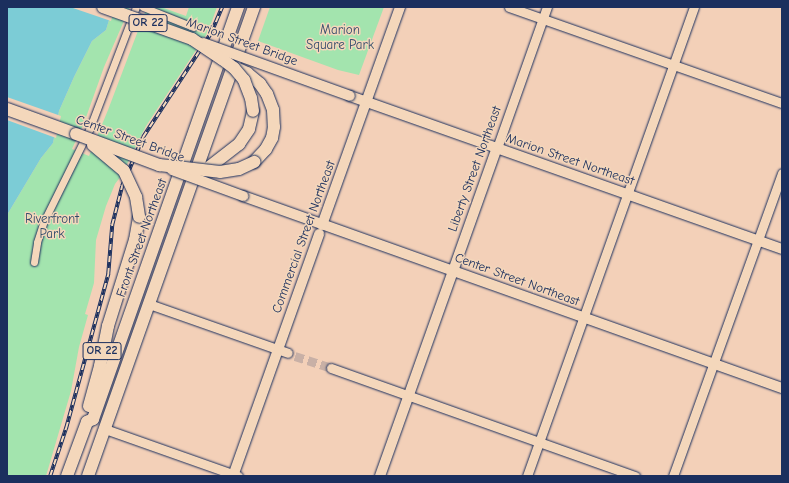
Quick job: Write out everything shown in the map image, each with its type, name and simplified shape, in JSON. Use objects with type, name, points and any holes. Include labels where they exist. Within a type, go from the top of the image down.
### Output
[{"type":"highway","name":"Marion Street Bridge","points":[[103,7],[192,33]]},
{"type":"highway","name":"Front Street Northeast","points":[[67,476],[87,422],[93,419],[238,7]]},
{"type":"highway","points":[[193,182],[196,167],[254,7]]},
{"type":"highway","name":"OR 22","points":[[88,476],[193,182],[211,165],[239,144],[249,129],[252,111],[249,91],[240,74],[192,33]]},
{"type":"highway","points":[[159,165],[220,172],[239,169],[254,162],[262,155],[272,138],[274,127],[273,110],[267,94],[260,84],[247,73],[232,66]]},
{"type":"highway","name":"Center Street Bridge","points":[[7,109],[159,165]]},
{"type":"highway","name":"OR 22","points":[[76,134],[101,150],[124,171],[136,197],[139,217],[136,240],[108,326],[100,366],[86,416],[87,422]]},
{"type":"main road","name":"Commercial Street Northeast","points":[[235,475],[320,230],[400,7]]},
{"type":"main road","points":[[509,7],[782,103]]},
{"type":"main road","name":"Liberty Street Northeast","points":[[380,476],[547,7]]},
{"type":"main road","points":[[527,476],[694,7]]},
{"type":"main road","name":"Marion Street Bridge","points":[[192,33],[350,96]]},
{"type":"main road","name":"Marion Street Northeast","points":[[350,96],[782,249]]},
{"type":"main road","name":"Center Street Bridge","points":[[159,165],[243,196]]},
{"type":"main road","points":[[673,476],[782,173]]},
{"type":"main road","name":"Center Street Northeast","points":[[243,196],[320,230],[453,271],[782,388]]},
{"type":"main road","points":[[149,304],[292,355]]},
{"type":"main road","points":[[331,368],[635,476]]},
{"type":"main road","points":[[105,429],[235,475]]},
{"type":"street","points":[[34,262],[37,242],[44,221],[89,130],[136,7]]},
{"type":"street","points":[[143,7],[192,33]]},
{"type":"green space","name":"Riverfront Park","points":[[113,7],[130,7],[104,67],[84,123],[72,149],[89,156],[147,7],[161,7],[186,16],[189,7],[217,7],[208,32],[146,126],[121,176],[115,184],[106,206],[96,240],[94,283],[85,314],[88,315],[79,347],[71,391],[46,476],[7,476],[7,215],[41,158],[53,143],[59,111],[74,77],[92,41],[106,30]]},
{"type":"green space","name":"Marion Square Park","points":[[270,7],[384,7],[359,75],[338,70],[258,41]]},
{"type":"water","points":[[7,7],[113,7],[106,30],[92,41],[59,111],[53,143],[41,158],[7,215]]},
{"type":"pier","points":[[70,7],[115,7],[111,21]]},
{"type":"pier","points":[[7,97],[61,116],[56,138],[7,120]]},
{"type":"tunnel","points":[[295,356],[331,368]]},
{"type":"railway","points":[[50,476],[66,428],[108,274],[112,225],[122,186],[143,137],[211,33],[222,7]]}]
